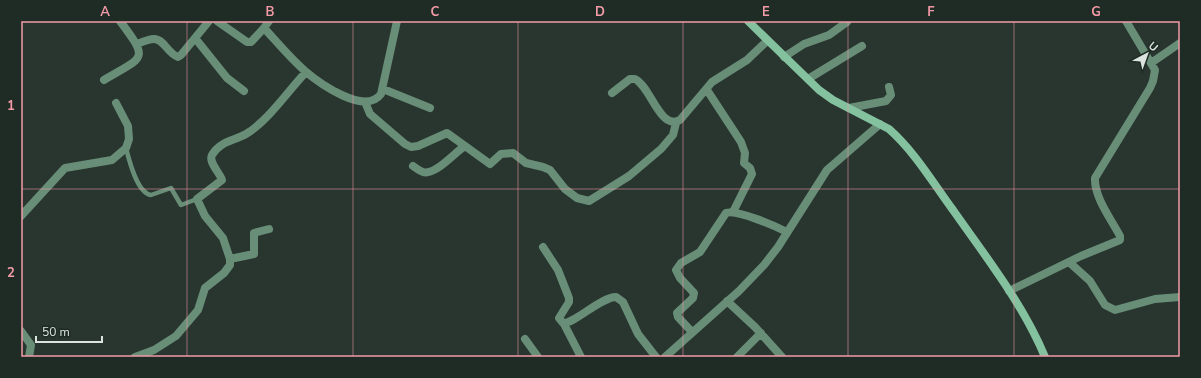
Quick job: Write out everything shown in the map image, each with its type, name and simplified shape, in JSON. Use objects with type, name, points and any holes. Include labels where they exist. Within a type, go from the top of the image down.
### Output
[{"type":"street","points":[[104,80],[139,57],[141,53],[138,44],[120,21]]},
{"type":"street","points":[[138,44],[153,39],[162,43],[173,55],[178,57],[181,56],[209,21]]},
{"type":"street","points":[[217,21],[247,42],[251,42],[269,21]]},
{"type":"street","points":[[264,28],[306,72],[341,95],[365,102],[378,98],[383,89],[397,21]]},
{"type":"street","points":[[748,21],[784,57],[833,100],[880,124],[895,134],[915,157],[1009,291],[1037,339],[1045,357]]},
{"type":"street","points":[[1009,291],[1069,262],[1120,240],[1120,236],[1102,203],[1095,184],[1095,178],[1153,81],[1155,70],[1126,21]]},
{"type":"street","points":[[784,57],[804,44],[829,35],[847,22]]},
{"type":"street","points":[[195,38],[227,78],[244,91]]},
{"type":"street","points":[[365,102],[370,114],[405,144],[418,146],[447,133],[490,164],[501,154],[513,153],[526,164],[543,167],[550,170],[565,189],[578,198],[589,201],[629,176],[661,149],[673,135],[676,123],[715,80],[747,60],[767,41]]},
{"type":"street","points":[[1151,63],[1180,43]]},
{"type":"street","points":[[808,79],[862,46]]},
{"type":"street","points":[[135,357],[154,350],[176,336],[198,310],[205,288],[224,273],[230,265],[230,259],[222,238],[205,216],[198,199],[222,180],[212,160],[213,154],[225,142],[244,135],[255,127],[306,72]]},
{"type":"street","points":[[612,93],[630,79],[635,79],[643,85],[663,117],[672,123],[676,123]]},
{"type":"street","points":[[849,108],[886,101],[891,95],[889,86]]},
{"type":"street","points":[[383,89],[430,108]]},
{"type":"street","points":[[706,90],[741,142],[745,153],[744,163],[750,168],[752,174],[733,212]]},
{"type":"street","points":[[21,216],[65,168],[112,160],[126,148],[129,139],[128,126],[116,104]]},
{"type":"street","points":[[665,357],[764,265],[827,170],[880,124]]},
{"type":"street","points":[[412,166],[423,172],[429,173],[436,170],[465,146]]},
{"type":"street","points":[[692,332],[678,317],[677,313],[693,298],[694,293],[680,278],[676,270],[681,264],[700,252],[726,212],[733,212],[771,224],[787,232]]},
{"type":"street","points":[[230,259],[254,254],[254,233],[269,229]]},
{"type":"street","points":[[543,247],[558,270],[569,298],[569,302],[559,318],[564,324],[581,357]]},
{"type":"street","points":[[1069,262],[1090,281],[1105,305],[1115,310],[1154,299],[1180,297]]},
{"type":"street","points":[[564,324],[581,313],[616,297],[623,302],[638,334],[656,357]]},
{"type":"street","points":[[727,301],[761,333],[782,357]]},
{"type":"street","points":[[21,331],[31,344],[29,357]]},
{"type":"street","points":[[738,357],[761,333]]},
{"type":"street","points":[[525,340],[538,357]]},
{"type":"lane","points":[[126,148],[131,168],[145,192],[151,195],[171,188],[181,205],[198,199]]}]
